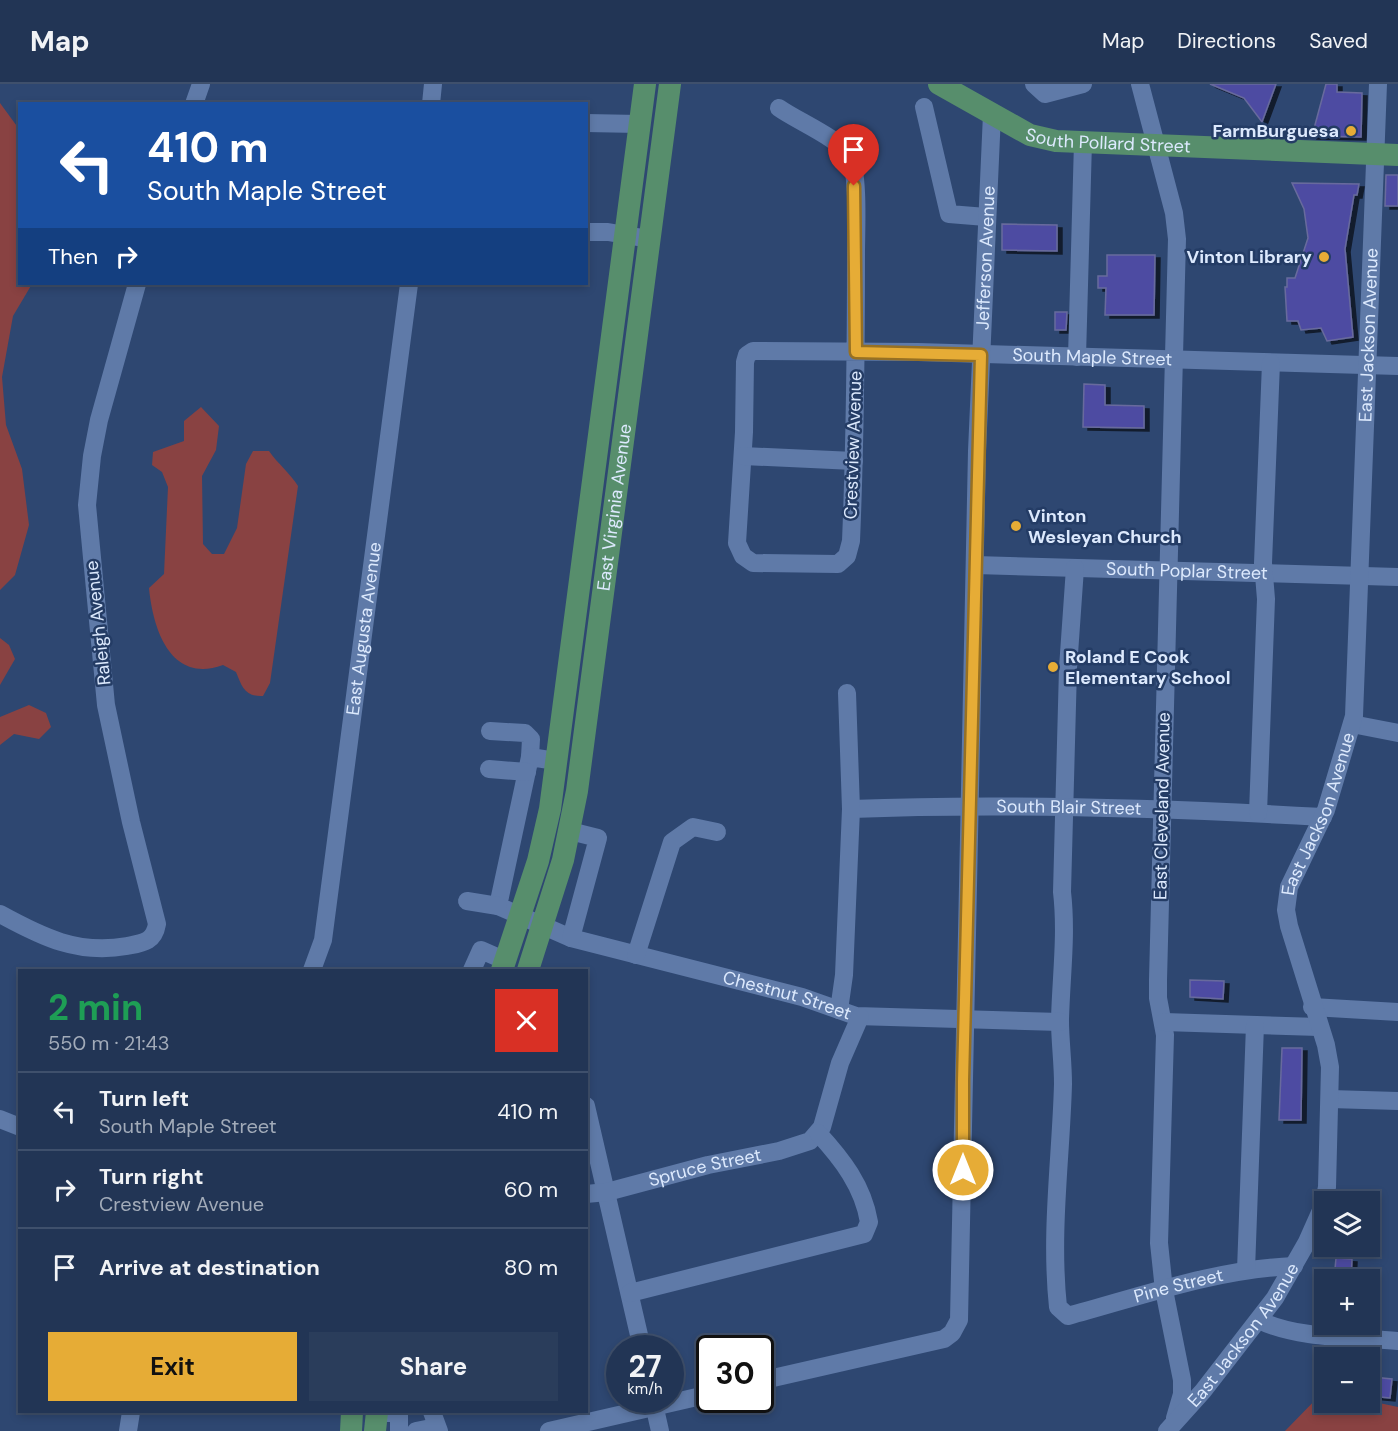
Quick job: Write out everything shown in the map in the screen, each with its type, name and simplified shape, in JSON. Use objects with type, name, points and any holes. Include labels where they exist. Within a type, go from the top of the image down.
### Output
[{"type":"main road","name":"East Virginia Avenue","points":[[504,966],[522,916],[550,808],[645,84]]},
{"type":"main road","name":"East Virginia Avenue","points":[[528,969],[544,927],[570,831],[591,688],[670,84]]},
{"type":"main road","name":"South Pollard Street","points":[[940,84],[1030,135],[1056,141],[1398,155]]},
{"type":"main road","points":[[351,1431],[352,1413]]},
{"type":"street","points":[[195,102],[201,84]]},
{"type":"street","points":[[431,102],[433,84]]},
{"type":"street","points":[[1034,84],[1045,94],[1083,84]]},
{"type":"street","name":"East Cleveland Avenue","points":[[1140,84],[1177,227],[1158,989],[1164,1022],[1159,1243],[1164,1290],[1182,1380],[1182,1395],[1171,1428]]},
{"type":"street","name":"East Jackson Avenue","points":[[1171,1428],[1259,1320],[1294,1266],[1323,1206],[1327,1187],[1330,1067],[1289,926],[1286,899],[1289,887],[1323,817],[1352,724],[1357,675],[1378,84]]},
{"type":"street","points":[[924,107],[949,214],[986,218]]},
{"type":"street","name":"Crestview Avenue","points":[[743,456],[737,543],[743,556],[753,563],[838,564],[848,556],[851,541],[856,352],[854,167],[850,157],[838,144],[779,108]]},
{"type":"street","name":"Jefferson Avenue","points":[[774,1379],[944,1339],[952,1333],[959,1320],[962,1277],[964,1019],[975,565],[986,218],[992,114]]},
{"type":"street","points":[[588,123],[639,123]]},
{"type":"street","points":[[1077,357],[1083,142]]},
{"type":"street","points":[[588,232],[625,234],[649,239]]},
{"type":"street","name":"Raleigh Avenue","points":[[0,914],[61,944],[95,949],[145,943],[151,939],[157,924],[131,822],[106,705],[87,505],[92,456],[99,420],[137,285]]},
{"type":"street","name":"East Augusta Avenue","points":[[312,969],[323,940],[409,285]]},
{"type":"street","name":"South Maple Street","points":[[743,456],[745,362],[747,355],[753,351],[1398,366]]},
{"type":"street","points":[[1258,813],[1266,599],[1263,572],[1271,363]]},
{"type":"street","points":[[743,456],[854,461]]},
{"type":"street","name":"South Poplar Street","points":[[975,565],[1398,577]]},
{"type":"street","points":[[1060,1022],[1065,916],[1062,892],[1068,668],[1076,568]]},
{"type":"street","points":[[839,1010],[844,975],[851,809],[847,693]]},
{"type":"street","points":[[1352,724],[1398,733]]},
{"type":"street","points":[[490,731],[525,733],[531,739],[528,765],[498,906]]},
{"type":"street","points":[[489,769],[556,761]]},
{"type":"street","name":"South Blair Street","points":[[851,809],[1064,808],[1323,817]]},
{"type":"street","points":[[636,955],[672,842],[693,826],[717,832]]},
{"type":"street","points":[[570,831],[598,838],[571,938]]},
{"type":"street","points":[[557,883],[584,891]]},
{"type":"street","name":"Chestnut Street","points":[[467,901],[498,906],[571,938],[802,998],[860,1017],[1060,1022]]},
{"type":"street","points":[[472,969],[481,950],[504,966]]},
{"type":"street","points":[[1312,1007],[1398,1012]]},
{"type":"street","points":[[630,1293],[864,1234],[869,1222],[860,1191],[836,1151],[818,1133],[840,1064],[860,1017]]},
{"type":"street","name":"Pine Street","points":[[1060,1022],[1063,1085],[1057,1163],[1055,1239],[1058,1307],[1065,1315],[1246,1270],[1294,1266]]},
{"type":"street","points":[[1164,1022],[1319,1026]]},
{"type":"street","points":[[1246,1270],[1255,1025]]},
{"type":"street","points":[[1330,1098],[1398,1101]]},
{"type":"street","points":[[588,1114],[639,1335]]},
{"type":"street","name":"Spruce Street","points":[[588,1194],[607,1192],[708,1165],[779,1151],[810,1141],[818,1133]]},
{"type":"street","points":[[1259,1320],[1278,1328],[1308,1333],[1398,1341]]},
{"type":"street","points":[[128,1431],[131,1413]]},
{"type":"street","points":[[549,1431],[616,1413]]},
{"type":"street","points":[[656,1413],[660,1431]]},
{"type":"street","points":[[416,1431],[436,1423]]},
{"type":"shaded area","points":[[0,103],[18,128],[18,285],[31,285],[13,316],[2,377],[6,425],[22,469],[29,525],[15,575],[0,590]]},
{"type":"shaded area","points":[[201,407],[219,426],[216,450],[202,476],[203,544],[212,554],[224,554],[237,528],[246,464],[253,451],[269,451],[298,486],[270,683],[263,696],[248,693],[236,672],[223,665],[205,669],[190,667],[178,660],[160,636],[151,604],[149,588],[164,574],[168,487],[162,472],[152,465],[153,452],[184,441],[184,421]]},
{"type":"shaded area","points":[[0,638],[9,645],[15,659],[0,685]]},
{"type":"shaded area","points":[[29,705],[46,713],[51,727],[39,739],[14,734],[0,745],[0,717]]},
{"type":"shaded area","points":[[1314,1401],[1314,1413],[1380,1413],[1380,1403],[1398,1407],[1398,1431],[1285,1431]]},
{"type":"building","points":[[1210,84],[1276,84],[1262,122],[1244,98]]},
{"type":"building","points":[[1326,84],[1337,84],[1337,92],[1362,93],[1361,137],[1312,136]]},
{"type":"building","points":[[1386,175],[1398,175],[1398,206],[1385,206]]},
{"type":"building","name":"Vinton Library","points":[[1292,183],[1359,184],[1357,195],[1354,195],[1345,249],[1353,337],[1327,341],[1321,328],[1301,330],[1298,321],[1287,321],[1285,287],[1287,287],[1287,278],[1295,278],[1308,238],[1304,209]]},
{"type":"building","points":[[1002,224],[1057,225],[1057,251],[1002,250]]},
{"type":"building","points":[[1107,255],[1155,255],[1154,315],[1105,315],[1106,288],[1098,288],[1098,276],[1107,276]]},
{"type":"building","points":[[1055,312],[1067,312],[1066,330],[1055,330]]},
{"type":"building","points":[[1084,384],[1105,385],[1105,405],[1144,406],[1144,428],[1083,427]]},
{"type":"building","points":[[1190,980],[1224,981],[1223,999],[1190,997]]},
{"type":"building","points":[[1282,1048],[1302,1048],[1301,1120],[1279,1120]]},
{"type":"building","points":[[1336,1258],[1352,1259],[1352,1269],[1335,1269]]},
{"type":"building","points":[[1380,1378],[1392,1379],[1390,1398],[1380,1397]]},
{"type":"place","name":"FarmBurguesa","points":[[1351,131]]},
{"type":"place","name":"Vinton Library","points":[[1324,257]]},
{"type":"place","name":"Vinton Wesleyan Church","points":[[1016,526]]},
{"type":"place","name":"Roland E Cook Elementary School","points":[[1053,667]]},
{"type":"route","points":[[854,186],[856,352],[981,355],[963,1081],[963,1170]]}]
